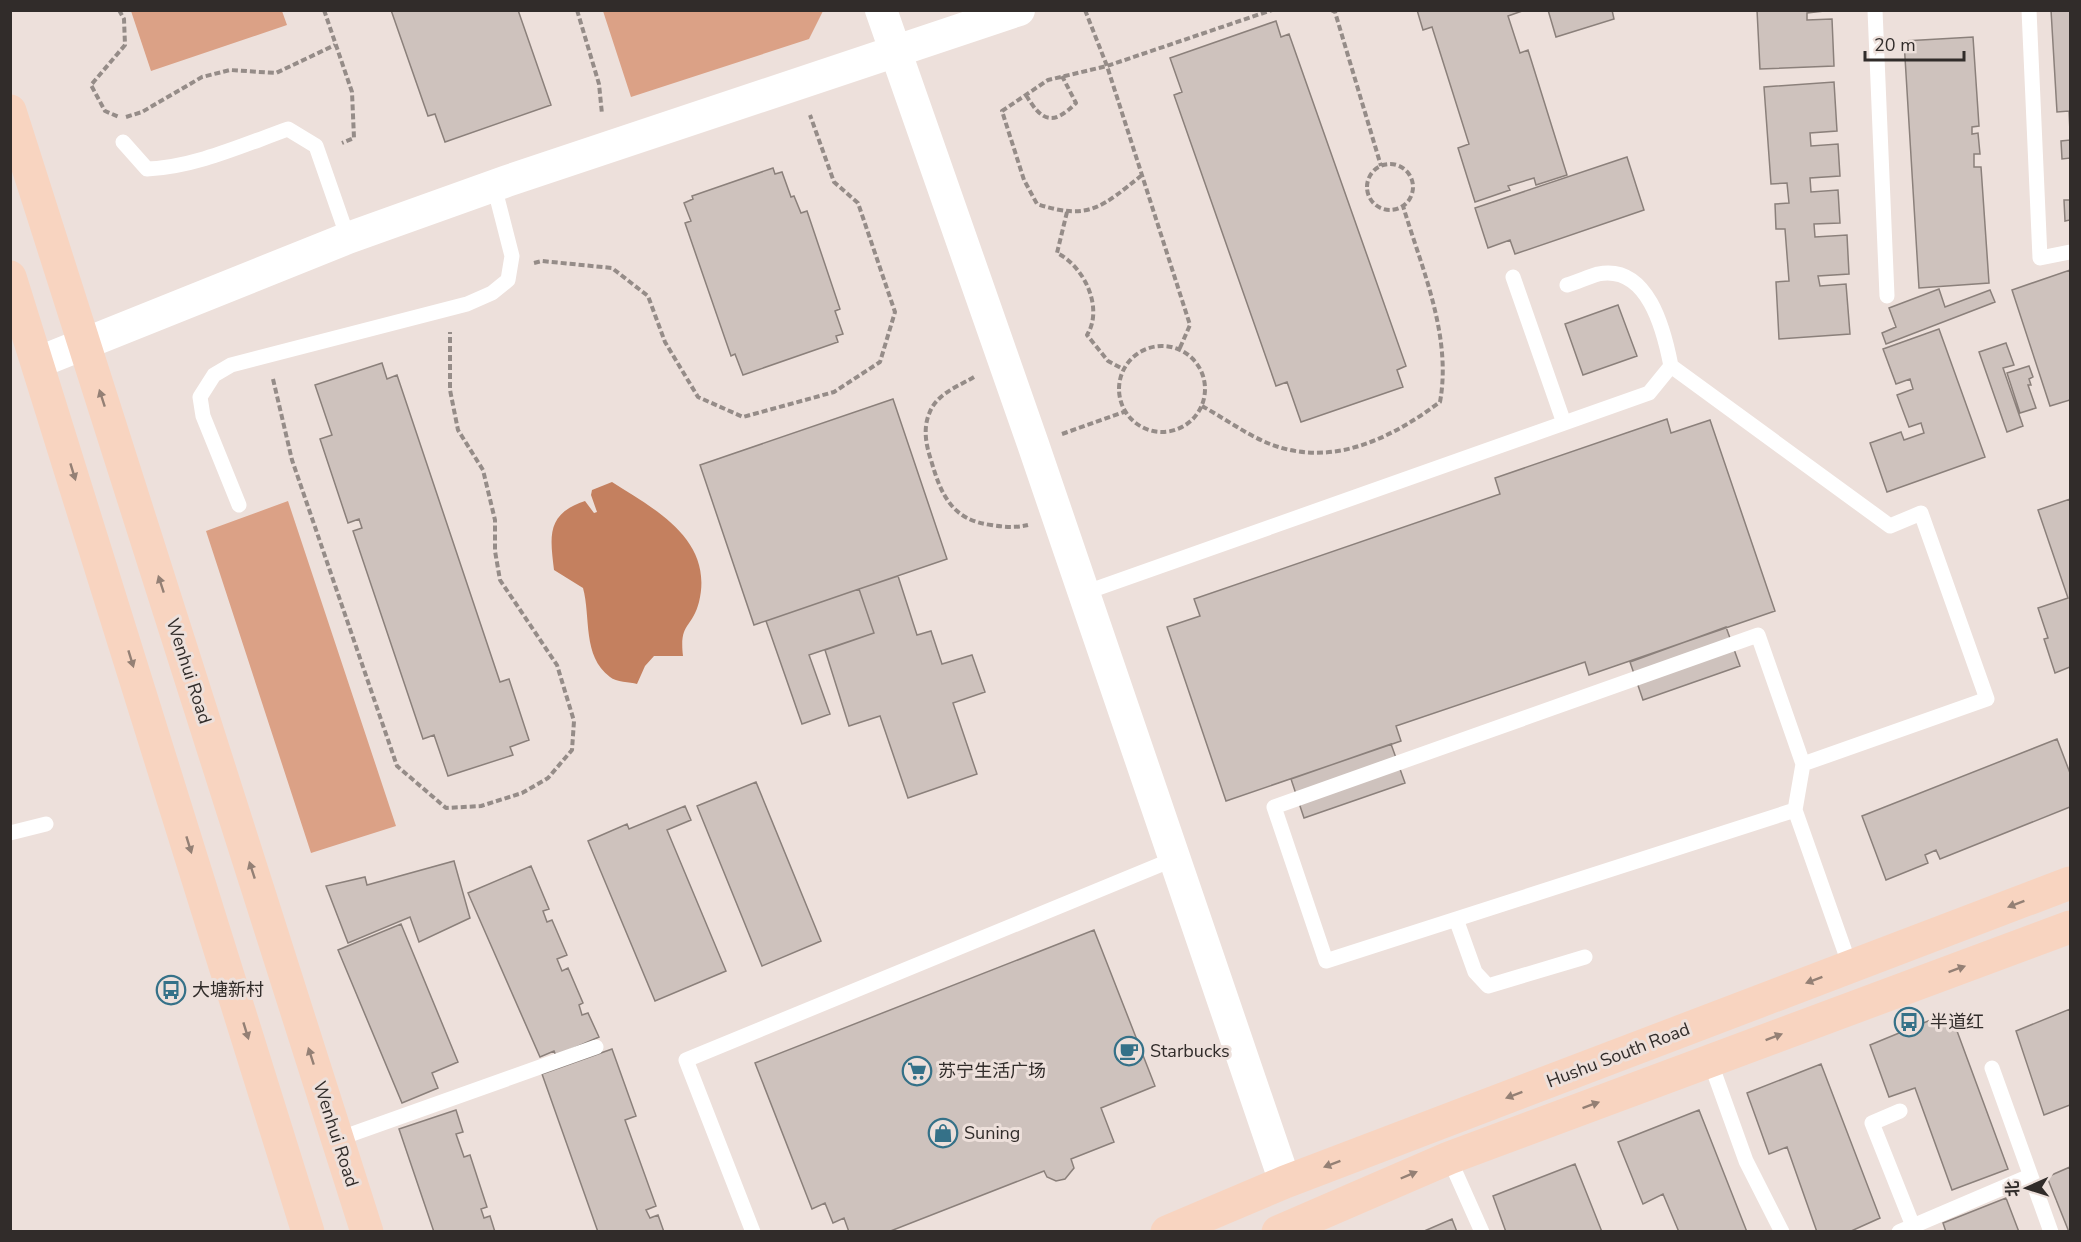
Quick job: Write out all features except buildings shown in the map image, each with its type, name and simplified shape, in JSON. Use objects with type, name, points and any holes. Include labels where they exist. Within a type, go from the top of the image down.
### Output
[{"type":"main road","name":"Wenhui Road","points":[[10,111],[367,1232]]},
{"type":"main road","points":[[10,277],[19,331],[39,362],[308,1232]]},
{"type":"main road","name":"Hushu South Road","points":[[1167,1232],[1285,1182],[2070,883]]},
{"type":"main road","name":"Hushu South Road","points":[[1278,1232],[1449,1158],[2070,927]]},
{"type":"street","points":[[881,10],[1033,444],[1285,1182]]},
{"type":"street","points":[[39,362],[348,238],[494,186],[1019,10]]},
{"type":"lane","points":[[1875,10],[1887,296]]},
{"type":"lane","points":[[2029,10],[2040,258],[2070,252]]},
{"type":"lane","points":[[123,142],[147,169],[213,156],[288,129],[316,146],[348,238]]},
{"type":"lane","points":[[239,505],[203,416],[200,397],[214,375],[231,365],[467,304],[492,293],[508,280],[512,256],[494,186]]},
{"type":"lane","points":[[1567,285],[1600,274],[1625,277],[1645,292],[1666,337],[1671,366],[1890,526],[1922,513],[1987,699],[1803,764]]},
{"type":"lane","points":[[1513,277],[1564,423]]},
{"type":"lane","points":[[1084,593],[1649,393],[1671,366]]},
{"type":"lane","points":[[1795,810],[1326,961],[1274,807],[1758,635],[1803,764],[1795,810],[1850,966]]},
{"type":"lane","points":[[10,833],[46,824]]},
{"type":"lane","points":[[753,1232],[686,1060],[1174,859]]},
{"type":"lane","points":[[1456,919],[1475,972],[1488,986],[1585,957]]},
{"type":"lane","points":[[338,1139],[596,1047]]},
{"type":"lane","points":[[1710,1061],[1746,1161],[1782,1232]]},
{"type":"lane","points":[[1992,1068],[2051,1232]]},
{"type":"lane","points":[[1900,1112],[1872,1123],[1906,1229],[2030,1176]]},
{"type":"lane","points":[[1449,1158],[1482,1232]]},
{"type":"path","points":[[118,10],[124,19],[125,45],[91,85],[105,111],[122,119],[142,112],[202,77],[230,70],[276,73],[336,45]]},
{"type":"path","points":[[319,154],[354,138],[352,92],[324,10]]},
{"type":"path","points":[[577,10],[599,84],[602,114]]},
{"type":"path","points":[[1085,10],[1107,66],[1190,325],[1179,350]]},
{"type":"path","points":[[1142,175],[1106,204],[1084,211],[1067,212],[1037,204],[1024,180],[1002,111],[1048,80],[1107,66],[1272,10]]},
{"type":"path","points":[[1331,10],[1335,12],[1381,166]]},
{"type":"path","points":[[1026,95],[1036,112],[1048,119],[1062,118],[1077,104],[1062,76]]},
{"type":"path","points":[[510,268],[542,261],[612,268],[648,297],[665,342],[698,397],[743,417],[834,392],[880,362],[895,312],[858,203],[834,182],[799,83]]},
{"type":"path","points":[[1396,164],[1403,167],[1412,179],[1412,195],[1402,206],[1388,210],[1375,204],[1370,198],[1367,184],[1370,176],[1381,166],[1396,164]]},
{"type":"path","points":[[1202,406],[1269,444],[1308,454],[1345,452],[1413,422],[1440,402],[1444,377],[1437,319],[1402,206]]},
{"type":"path","points":[[1067,212],[1057,253],[1070,260],[1083,276],[1092,304],[1093,326],[1087,335],[1107,361],[1123,369]]},
{"type":"path","points":[[268,355],[292,460],[398,766],[446,808],[481,806],[522,794],[548,778],[572,750],[573,721],[557,665],[500,580],[495,551],[495,520],[483,470],[458,430],[452,400],[448,355],[450,332],[446,309]]},
{"type":"path","points":[[1160,345],[1179,350],[1198,364],[1204,378],[1205,392],[1202,406],[1185,427],[1172,432],[1158,433],[1133,422],[1124,412],[1119,398],[1119,383],[1123,369],[1132,357],[1145,349],[1160,345]]},
{"type":"path","points":[[1003,361],[941,396],[929,414],[925,440],[936,480],[950,506],[973,522],[1014,528],[1058,517]]},
{"type":"path","points":[[1033,444],[1124,412]]},
{"type":"shaded area","points":[[823,10],[809,39],[631,97],[603,11]]},
{"type":"shaded area","points":[[131,11],[282,11],[287,25],[151,71]]},
{"type":"shaded area","points":[[612,482],[663,516],[678,529],[690,544],[698,561],[701,580],[696,611],[684,631],[683,656],[654,656],[645,666],[637,684],[613,679],[601,668],[591,647],[583,588],[554,570],[552,537],[557,520],[563,512],[585,501],[594,513],[597,512],[591,495],[592,490]]},
{"type":"shaded area","points":[[288,501],[396,826],[311,853],[206,531]]},
{"type":"place","name":"大塘新村","points":[[171,990]]},
{"type":"place","name":"半道红","points":[[1909,1022]]},
{"type":"place","name":"Starbucks","points":[[1129,1051]]},
{"type":"place","name":"苏宁生活广场","points":[[917,1071]]},
{"type":"place","name":"Suning","points":[[943,1133]]}]
